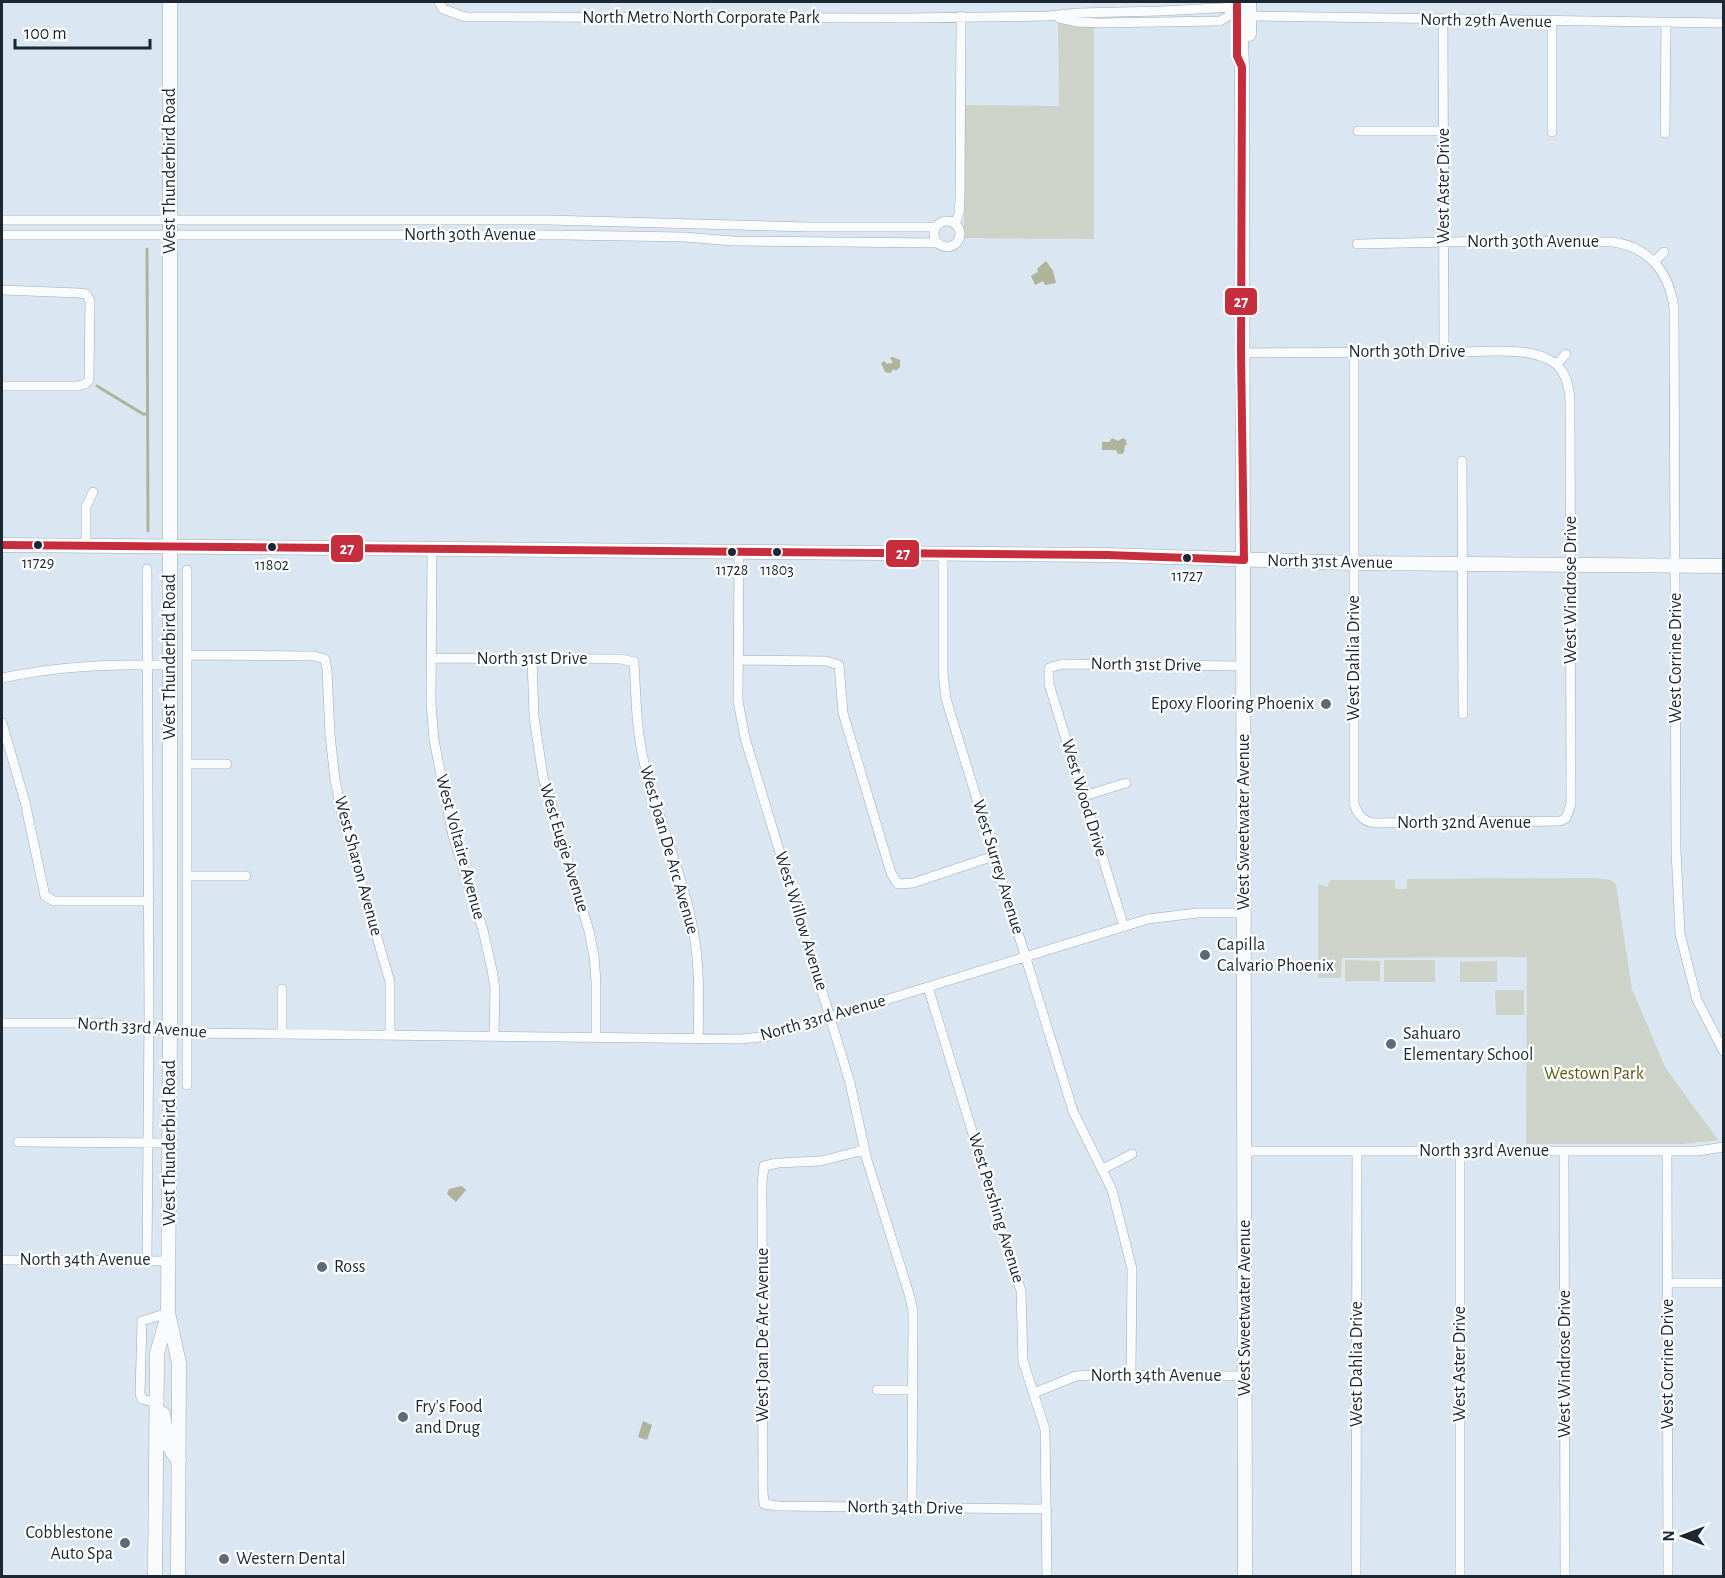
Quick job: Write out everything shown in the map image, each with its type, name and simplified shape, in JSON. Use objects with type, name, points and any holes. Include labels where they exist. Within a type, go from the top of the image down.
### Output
[{"type":"street","name":"West Thunderbird Road","points":[[170,2],[168,1313],[179,1363],[178,1576]]},
{"type":"street","name":"North Metro North Corporate Park","points":[[441,5],[465,17],[908,18],[1048,16],[1161,11],[1241,3]]},
{"type":"street","name":"West Sweetwater Avenue","points":[[1241,3],[1249,57],[1242,67],[1241,353],[1244,560],[1245,1576]]},
{"type":"street","points":[[955,224],[959,214],[960,200],[961,16]]},
{"type":"street","name":"North 29th Avenue","points":[[1242,22],[1443,20],[1724,23]]},
{"type":"street","name":"West Aster Drive","points":[[1443,20],[1444,352]]},
{"type":"street","points":[[1552,21],[1552,132]]},
{"type":"street","points":[[1665,133],[1666,22]]},
{"type":"street","points":[[1358,131],[1443,131]]},
{"type":"street","name":"North 30th Avenue","points":[[2,220],[537,220],[809,227],[936,226],[943,221],[955,224],[960,233],[956,243],[948,247],[938,243],[762,242],[684,237],[563,235],[2,235]]},
{"type":"street","points":[[936,226],[934,235],[938,243]]},
{"type":"street","name":"North 30th Avenue","points":[[1357,244],[1613,242],[1640,250],[1655,261]]},
{"type":"street","points":[[1655,261],[1664,252]]},
{"type":"street","name":"West Corrine Drive","points":[[1655,261],[1667,279],[1674,309],[1676,850],[1680,934],[1697,1000],[1724,1052]]},
{"type":"street","points":[[2,290],[86,294],[90,301],[89,380],[85,384],[78,386],[2,386]]},
{"type":"street","name":"West Dahlia Drive","points":[[1354,352],[1354,804],[1362,818]]},
{"type":"street","name":"North 30th Drive","points":[[1241,353],[1522,352],[1546,358],[1557,364]]},
{"type":"street","points":[[1557,364],[1566,354]]},
{"type":"street","name":"West Windrose Drive","points":[[1557,364],[1567,381],[1570,401],[1571,804],[1566,818]]},
{"type":"street","points":[[1462,461],[1463,714]]},
{"type":"street","points":[[86,546],[86,507],[93,492]]},
{"type":"street","name":"North 31st Avenue","points":[[2,545],[1141,556],[1354,563],[1724,566]]},
{"type":"street","name":"West Voltaire Avenue","points":[[432,549],[431,658],[434,740],[453,836],[480,920],[492,970],[495,989],[494,1036]]},
{"type":"street","name":"West Willow Avenue","points":[[739,552],[738,701],[745,738],[853,1092],[864,1150],[913,1311],[912,1508]]},
{"type":"street","name":"West Surrey Avenue","points":[[943,554],[943,686],[1073,1111],[1103,1169],[1119,1211],[1132,1269],[1131,1374]]},
{"type":"street","name":"West Thunderbird Road","points":[[147,569],[149,1028],[147,1261]]},
{"type":"street","name":"West Thunderbird Road","points":[[187,570],[187,1085]]},
{"type":"street","name":"West Sharon Avenue","points":[[187,655],[314,656],[325,659],[335,780],[343,820],[390,982],[390,1035]]},
{"type":"street","name":"North 31st Drive","points":[[431,658],[621,659],[634,662]]},
{"type":"street","name":"West Eugie Avenue","points":[[531,659],[534,717],[543,777],[594,956],[596,1037]]},
{"type":"street","points":[[738,660],[826,661],[838,665],[843,712],[891,873],[898,884],[913,883],[994,856]]},
{"type":"street","name":"West Joan De Arc Avenue","points":[[634,662],[634,692],[643,756],[694,932],[698,972],[698,1039]]},
{"type":"street","name":"North 31st Drive","points":[[1049,668],[1062,664],[1244,666]]},
{"type":"street","points":[[2,678],[34,671],[83,665],[170,665]]},
{"type":"street","name":"West Wood Drive","points":[[1049,668],[1049,684],[1124,927]]},
{"type":"street","points":[[2,723],[25,802],[45,896],[54,901],[148,901]]},
{"type":"street","points":[[187,764],[227,764]]},
{"type":"street","points":[[1084,796],[1126,783]]},
{"type":"street","name":"North 32nd Avenue","points":[[1362,818],[1373,823],[1385,823],[1553,822],[1566,818]]},
{"type":"street","points":[[187,876],[246,876]]},
{"type":"street","name":"North 33rd Avenue","points":[[2,1023],[101,1023],[188,1033],[742,1039],[769,1036],[1164,916],[1244,913]]},
{"type":"street","name":"West Pershing Avenue","points":[[928,987],[1021,1291],[1023,1361],[1046,1429],[1047,1576]]},
{"type":"street","points":[[282,989],[282,1034]]},
{"type":"street","points":[[18,1142],[170,1143]]},
{"type":"street","name":"North 33rd Avenue","points":[[1245,1151],[1697,1151],[1724,1147]]},
{"type":"street","name":"West Joan De Arc Avenue","points":[[764,1504],[762,1184],[764,1166],[821,1161],[864,1150]]},
{"type":"street","name":"West Dahlia Drive","points":[[1356,1576],[1357,1151]]},
{"type":"street","name":"West Aster Drive","points":[[1460,1151],[1460,1576]]},
{"type":"street","name":"West Windrose Drive","points":[[1564,1151],[1565,1576]]},
{"type":"street","name":"West Corrine Drive","points":[[1668,1151],[1668,1576]]},
{"type":"street","points":[[1103,1169],[1132,1154]]},
{"type":"street","name":"North 34th Avenue","points":[[2,1260],[169,1261]]},
{"type":"street","points":[[1668,1283],[1724,1283]]},
{"type":"street","name":"West Thunderbird Road","points":[[155,1576],[157,1353],[168,1313]]},
{"type":"street","points":[[156,1403],[142,1399],[141,1394],[142,1321],[168,1313]]},
{"type":"street","name":"North 34th Avenue","points":[[1034,1393],[1076,1376],[1131,1374],[1246,1376]]},
{"type":"street","points":[[157,1386],[169,1449],[179,1461]]},
{"type":"street","points":[[877,1390],[913,1390]]},
{"type":"street","name":"North 34th Drive","points":[[764,1504],[1047,1509]]},
{"type":"green space","points":[[1058,22],[1094,28],[1094,239],[964,238],[965,105],[1059,106]]},
{"type":"green space","name":"Westown Park","points":[[1595,878],[1611,880],[1616,885],[1632,989],[1665,1067],[1718,1140],[1683,1144],[1526,1144],[1527,957],[1342,958],[1341,978],[1318,978],[1318,884],[1327,887],[1331,880],[1395,880],[1395,889],[1407,889],[1407,879]]},
{"type":"green space","points":[[1345,960],[1380,961],[1380,981],[1345,981]]},
{"type":"green space","points":[[1384,960],[1435,960],[1435,982],[1384,982]]},
{"type":"green space","points":[[1497,961],[1497,982],[1460,982],[1460,962]]},
{"type":"green space","points":[[1495,990],[1524,990],[1524,1015],[1496,1015]]},
{"type":"shaded area","points":[[1046,261],[1053,271],[1056,283],[1045,285],[1043,281],[1035,285],[1031,276],[1038,272],[1037,269]]},
{"type":"shaded area","points":[[890,358],[900,360],[900,367],[890,373],[885,372],[881,363],[884,361],[890,364],[893,362]]},
{"type":"shaded area","points":[[1112,438],[1118,441],[1123,438],[1126,440],[1127,445],[1122,454],[1118,454],[1116,450],[1102,450],[1102,442],[1109,442]]},
{"type":"shaded area","points":[[462,1186],[466,1190],[456,1202],[447,1194],[449,1189]]},
{"type":"shaded area","points":[[643,1421],[652,1425],[647,1440],[638,1437]]},
{"type":"waterway","points":[[147,249],[148,531]]},
{"type":"waterway","points":[[97,386],[143,414],[147,414]]},
{"type":"transit line","name":"27","points":[[2,545],[1107,555],[1244,560],[1241,353],[1242,67],[1237,56],[1237,2]]},
{"type":"place","name":"11729","points":[[38,545]]},
{"type":"place","name":"11802","points":[[272,547]]},
{"type":"place","name":"11728","points":[[732,552]]},
{"type":"place","name":"11803","points":[[777,552]]},
{"type":"place","name":"11727","points":[[1187,558]]},
{"type":"place","name":"Epoxy Flooring Phoenix","points":[[1326,704]]},
{"type":"place","name":"Capilla Calvario Phoenix","points":[[1205,955]]},
{"type":"place","name":"Sahuaro Elementary School","points":[[1391,1044]]},
{"type":"place","name":"Ross","points":[[322,1267]]},
{"type":"place","name":"Fry's Food and Drug","points":[[403,1417]]},
{"type":"place","name":"Cobblestone Auto Spa","points":[[125,1543]]},
{"type":"place","name":"Western Dental","points":[[224,1559]]}]
